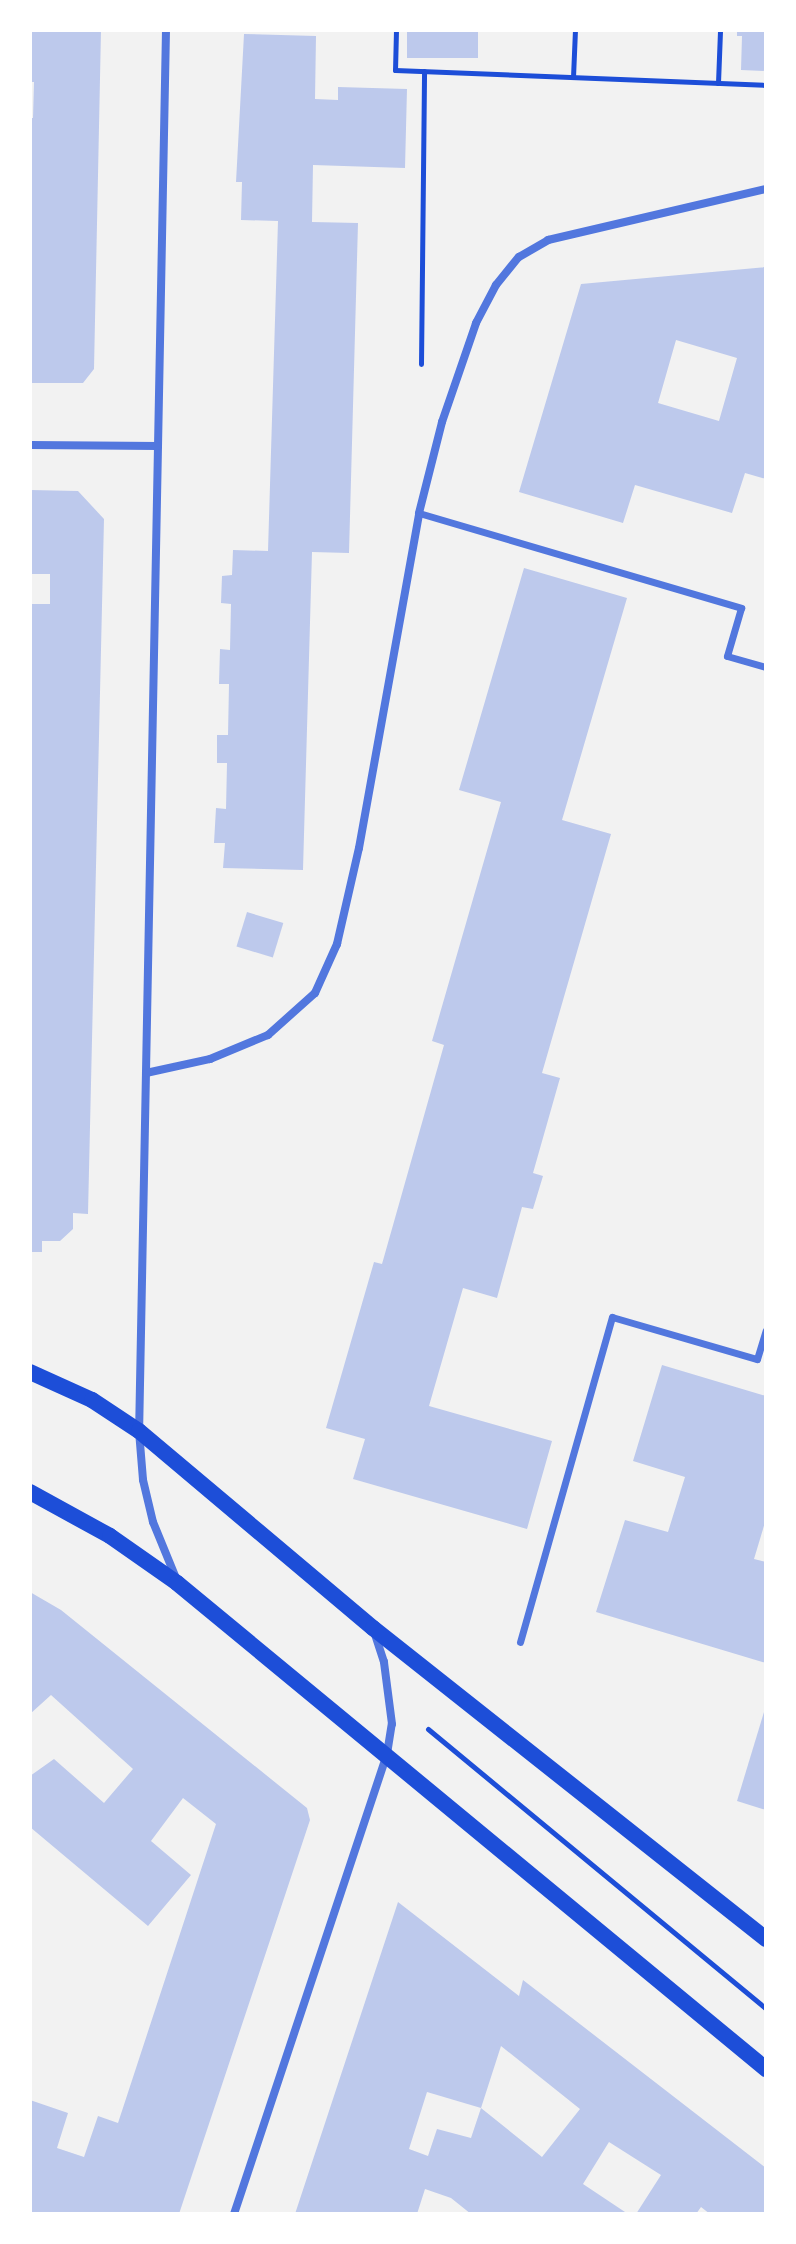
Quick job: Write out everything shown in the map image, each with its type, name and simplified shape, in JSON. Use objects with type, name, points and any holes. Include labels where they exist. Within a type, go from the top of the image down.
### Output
[{"type":"main road","points":[[30,1372],[92,1400],[139,1431],[373,1628],[766,1939]]},
{"type":"main road","points":[[30,1492],[110,1536],[177,1583],[766,2069]]},
{"type":"street","points":[[166,30],[139,1431],[143,1480],[153,1522],[177,1583]]},
{"type":"street","points":[[146,1073],[210,1059],[268,1035],[315,993],[337,944],[359,848],[419,513],[442,422],[476,323],[496,285],[519,257],[548,240],[766,189]]},
{"type":"street","points":[[30,445],[158,446]]},
{"type":"street","points":[[419,513],[741,608],[727,656],[766,667]]},
{"type":"street","points":[[520,1642],[612,1317],[757,1359],[766,1330]]},
{"type":"street","points":[[234,2214],[387,1754],[391,1711],[384,1662],[373,1628]]},
{"type":"path","points":[[396,30],[395,70],[766,85]]},
{"type":"path","points":[[573,77],[575,30]]},
{"type":"path","points":[[718,83],[720,30]]},
{"type":"path","points":[[421,371],[424,71]]},
{"type":"building","points":[[30,30],[101,30],[94,369],[83,383],[30,383],[30,118],[33,118],[34,82],[30,82]]},
{"type":"building","points":[[407,30],[478,30],[478,58],[407,58]]},
{"type":"building","points":[[737,30],[766,30],[766,71],[741,70],[742,36],[737,36]]},
{"type":"building","points":[[244,34],[316,36],[315,99],[338,100],[338,87],[407,89],[405,168],[313,165],[312,222],[358,223],[349,553],[312,552],[303,870],[223,868],[225,843],[214,843],[216,808],[226,809],[227,763],[217,763],[217,735],[228,735],[229,684],[219,684],[220,649],[230,650],[231,604],[221,603],[222,576],[232,575],[233,550],[268,551],[278,221],[241,220],[242,182],[236,182]]},
{"type":"building","points":[[766,267],[766,479],[745,473],[732,513],[635,485],[623,523],[519,492],[581,284]],"holes":[[[676,340],[737,358],[719,421],[658,403]]]},
{"type":"building","points":[[30,490],[78,491],[104,519],[88,1214],[73,1213],[73,1229],[60,1241],[42,1241],[42,1252],[30,1252],[30,604],[50,604],[50,574],[30,574]]},
{"type":"building","points":[[524,568],[627,598],[562,820],[611,834],[542,1073],[560,1078],[533,1173],[543,1176],[533,1209],[522,1207],[497,1298],[463,1288],[429,1406],[552,1441],[527,1529],[353,1479],[365,1439],[326,1428],[374,1262],[382,1264],[444,1045],[432,1041],[501,802],[459,790]]},
{"type":"building","points":[[247,912],[283,923],[273,958],[236,946]]},
{"type":"building","points":[[662,1365],[766,1396],[766,1519],[754,1559],[766,1562],[766,1663],[596,1612],[625,1520],[668,1532],[685,1477],[633,1461]]},
{"type":"building","points":[[30,1592],[61,1610],[307,1808],[310,1820],[179,2214],[30,2214],[30,2100],[68,2113],[57,2148],[84,2157],[98,2116],[118,2123],[216,1824],[183,1798],[151,1841],[191,1875],[148,1926],[30,1827],[30,1776],[54,1759],[104,1803],[133,1769],[51,1695],[30,1714]]},
{"type":"building","points":[[766,1713],[766,1810],[737,1801]]},
{"type":"building","points":[[398,1902],[519,1996],[523,1980],[766,2168],[766,2214],[710,2214],[701,2207],[696,2214],[636,2214],[661,2175],[609,2142],[583,2184],[628,2214],[471,2214],[451,2198],[425,2189],[417,2214],[295,2214]],"holes":[[[501,2046],[580,2109],[542,2157],[481,2108]],[[427,2092],[481,2108],[471,2138],[437,2129],[428,2156],[409,2149]]]}]
